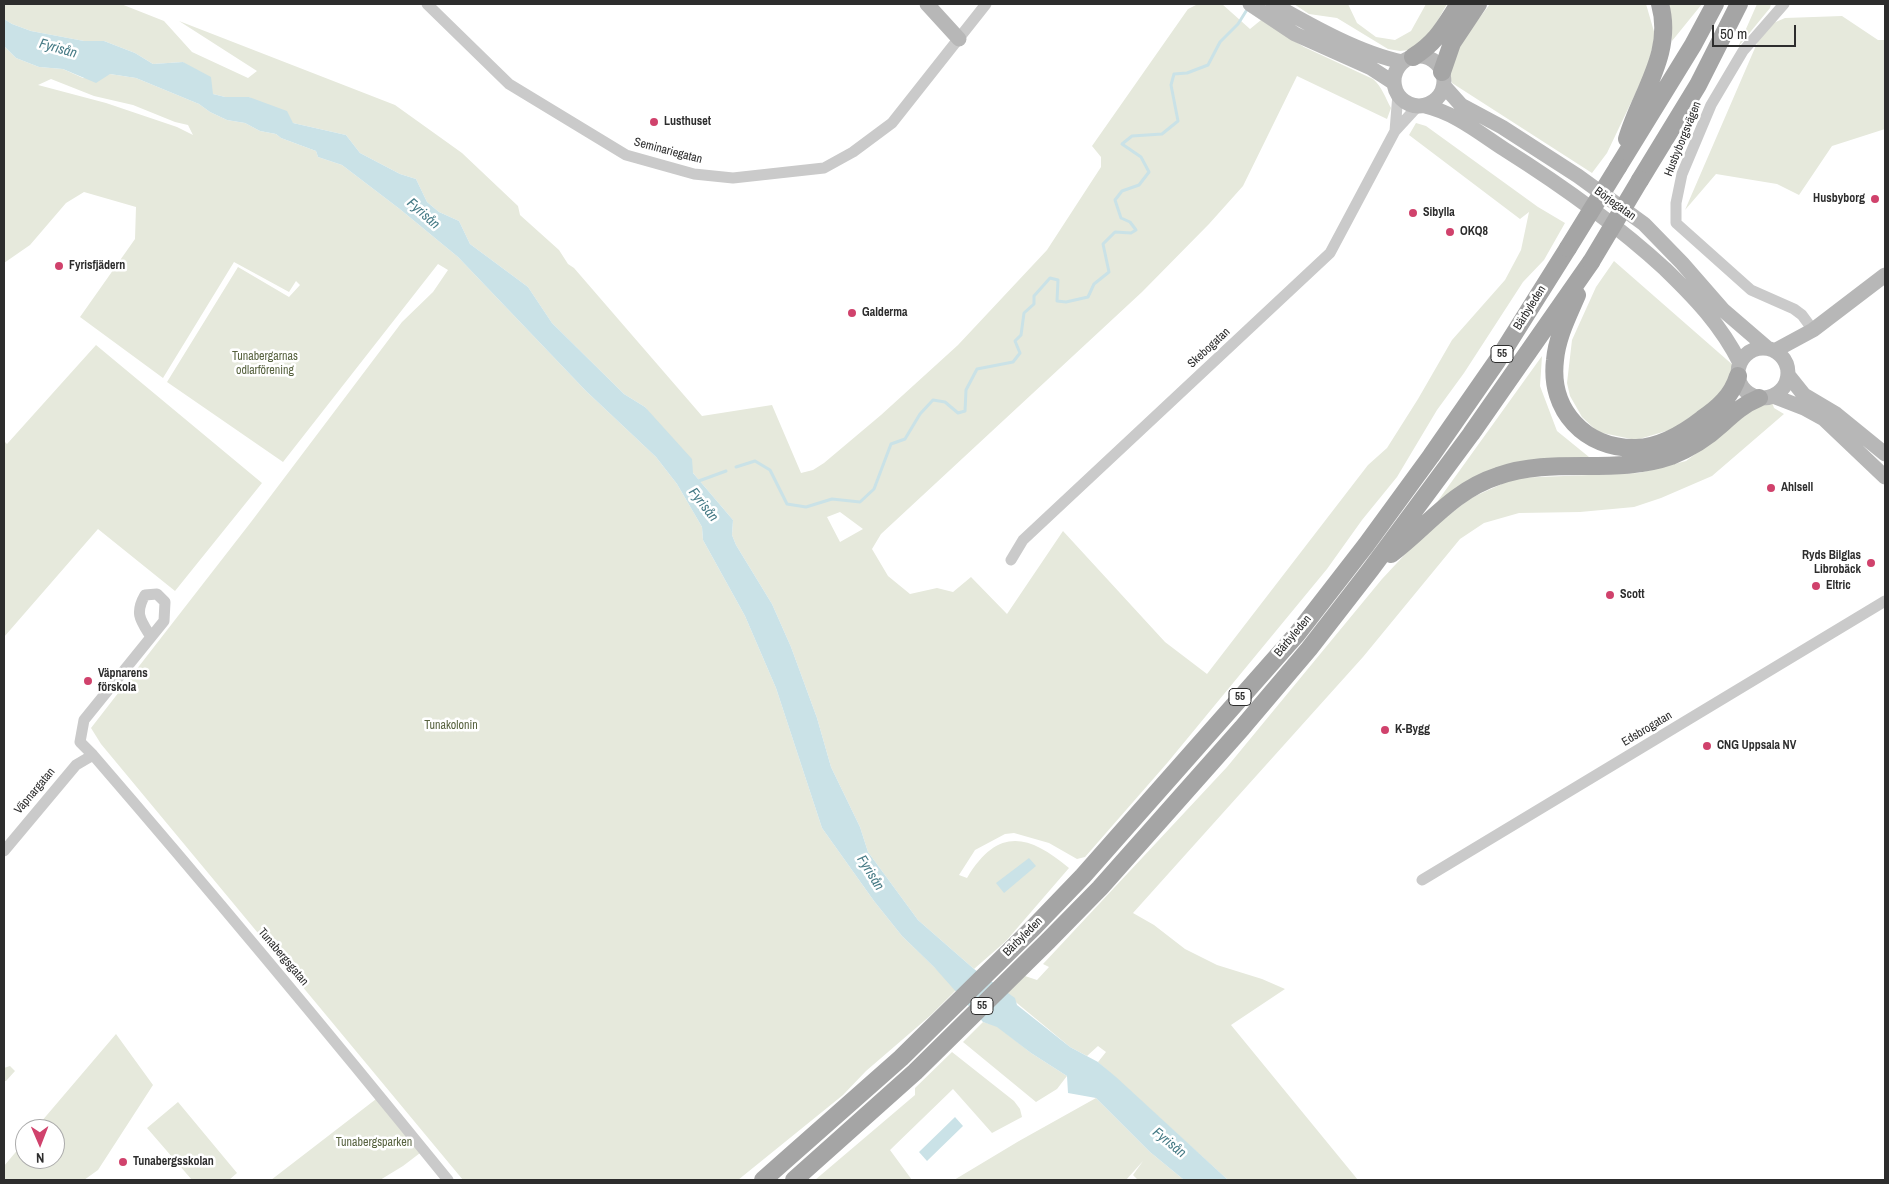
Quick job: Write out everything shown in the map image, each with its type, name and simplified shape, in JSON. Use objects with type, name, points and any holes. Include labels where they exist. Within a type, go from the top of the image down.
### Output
[{"type":"main road","points":[[926,4],[958,39]]},
{"type":"main road","points":[[1396,89],[1398,69],[1408,60],[1428,48],[1436,40],[1459,4]]},
{"type":"main road","points":[[1261,7],[1295,34],[1371,68],[1396,89],[1407,103],[1422,106],[1437,99],[1452,43],[1478,4]]},
{"type":"main road","points":[[1618,168],[1630,129],[1657,66],[1662,46],[1664,23],[1660,4]]},
{"type":"main road","name":"Bärbyleden","points":[[763,1180],[901,1058],[1034,927],[1083,876],[1303,626],[1366,546],[1497,361],[1618,168],[1693,45],[1715,4]]},
{"type":"main road","name":"Bärbyleden","points":[[794,1180],[915,1072],[1100,888],[1236,735],[1309,649],[1471,434],[1591,262],[1698,85],[1738,4]]},
{"type":"main road","points":[[1261,7],[1377,55],[1408,60],[1427,58],[1439,66],[1443,79]]},
{"type":"main road","name":"Börjegatan","points":[[1443,79],[1461,105],[1502,127],[1578,176],[1644,224],[1682,263],[1723,310],[1779,359],[1804,394],[1836,414],[1885,454]]},
{"type":"main road","name":"Börjegatan","points":[[1422,106],[1448,112],[1569,191],[1633,239],[1713,319],[1739,370]]},
{"type":"main road","points":[[1371,569],[1402,546],[1444,507],[1486,480],[1528,468],[1551,466],[1623,466],[1664,458],[1686,449],[1704,438],[1739,408],[1781,391],[1786,384],[1779,359],[1758,348],[1750,351],[1739,370],[1735,387],[1727,398],[1709,415],[1684,432],[1650,446],[1637,448],[1607,444],[1586,433],[1574,424],[1563,409],[1555,386],[1554,362],[1561,334],[1591,262]]},
{"type":"main road","points":[[1779,359],[1813,330],[1885,275]]},
{"type":"main road","points":[[1739,370],[1745,390],[1804,408],[1824,419],[1885,477]]},
{"type":"street","name":"Seminariegatan","points":[[427,4],[509,84],[626,155],[694,174],[732,178],[824,168],[854,152],[892,123],[986,4]]},
{"type":"street","name":"Husbyborgsvägen","points":[[1784,4],[1743,51],[1711,105],[1682,174],[1676,203],[1676,223],[1750,290],[1794,309],[1802,315],[1813,330]]},
{"type":"street","name":"Skebogatan","points":[[1395,131],[1396,89]]},
{"type":"street","name":"Skebogatan","points":[[1012,560],[1022,540],[1330,253],[1395,131],[1422,106]]},
{"type":"street","name":"Edsbrogatan","points":[[1422,880],[1885,600]]},
{"type":"street","name":"Tunabergsgatan","points":[[151,638],[84,720],[80,742],[326,1029],[448,1180]]},
{"type":"street","name":"Väpnargatan","points":[[4,851],[76,765],[93,755]]},
{"type":"green space","points":[[4,4],[121,4],[164,21],[192,52],[248,78],[257,71],[179,21],[395,105],[462,153],[518,206],[520,215],[559,250],[568,264],[574,268],[702,416],[772,405],[801,473],[813,470],[824,463],[881,415],[958,345],[1047,250],[1101,167],[1101,157],[1092,146],[1188,9],[1198,4],[1222,4],[1250,29],[1261,20],[1304,47],[1373,79],[1381,89],[1391,108],[1387,119],[1297,76],[1243,186],[1209,224],[1142,292],[881,534],[872,549],[888,576],[910,594],[937,588],[953,592],[971,577],[1007,614],[1063,531],[1165,642],[1207,674],[1368,465],[1387,448],[1452,340],[1505,280],[1521,250],[1529,212],[1520,219],[1409,135],[1416,123],[1426,126],[1538,207],[1565,223],[1544,260],[1523,282],[1464,373],[1437,410],[1397,477],[1362,520],[1327,569],[1168,762],[1085,857],[1077,859],[1049,843],[1014,833],[1005,834],[975,850],[959,875],[967,878],[990,850],[1002,843],[1014,841],[1040,848],[1069,868],[1006,941],[974,969],[918,920],[868,852],[860,827],[831,767],[817,718],[791,647],[772,604],[736,545],[732,535],[733,520],[693,473],[645,407],[624,394],[552,323],[528,287],[470,244],[459,221],[439,212],[427,202],[416,179],[400,174],[360,153],[346,135],[293,123],[249,97],[225,97],[213,94],[183,62],[153,64],[135,53],[104,41],[84,41],[31,31],[4,19]],"holes":[[[840,512],[863,529],[840,542],[827,517]]]},
{"type":"green space","points":[[1294,4],[1348,4],[1357,23],[1376,37],[1395,40],[1411,31],[1426,4],[1447,4],[1425,43],[1419,49],[1400,51],[1388,49],[1337,18],[1309,14]]},
{"type":"green space","points":[[1490,4],[1646,4],[1655,35],[1648,67],[1607,153],[1592,173],[1452,83],[1449,70],[1458,46]]},
{"type":"green space","points":[[1666,4],[1702,4],[1672,41]]},
{"type":"green space","points":[[1757,4],[1771,4],[1770,8],[1738,47]]},
{"type":"green space","points":[[1842,16],[1878,40],[1885,40],[1885,129],[1832,146],[1799,195],[1777,184],[1716,174],[1685,210],[1764,27],[1785,18]]},
{"type":"green space","name":"Tunakolonin","points":[[4,46],[16,58],[39,67],[63,69],[83,78],[110,74],[136,78],[199,104],[227,120],[245,123],[260,131],[276,134],[281,138],[316,151],[318,157],[342,165],[458,257],[586,391],[656,457],[677,484],[702,527],[703,540],[745,616],[776,688],[822,828],[874,901],[902,936],[957,989],[931,1015],[866,1071],[843,1095],[738,1180],[463,1180],[101,744],[91,728],[251,522],[402,322],[433,292],[448,270],[438,264],[283,462],[167,382],[238,267],[289,297],[300,285],[296,281],[289,292],[234,262],[163,378],[80,317],[135,239],[136,207],[84,192],[66,203],[30,245],[4,263]],"holes":[[[51,79],[94,96],[133,105],[175,122],[188,125],[193,135],[177,127],[106,103],[38,85]]]},
{"type":"green space","points":[[1614,261],[1734,366],[1731,382],[1716,399],[1673,429],[1636,440],[1598,432],[1582,417],[1570,396],[1567,383],[1572,340],[1596,287]]},
{"type":"green space","points":[[96,345],[262,483],[175,591],[98,529],[4,637],[4,441],[7,444]]},
{"type":"green space","points":[[1542,356],[1540,386],[1557,431],[1589,457],[1455,490],[1437,502]]},
{"type":"green space","points":[[1760,402],[1772,402],[1774,408],[1784,414],[1712,476],[1661,498],[1634,507],[1580,512],[1519,513],[1484,523],[1460,539],[1363,657],[1133,913],[1154,925],[1185,949],[1217,965],[1262,979],[1285,989],[1231,1025],[1358,1180],[1228,1180],[1098,1062],[1106,1052],[1098,1046],[1087,1056],[1070,1047],[1006,994],[1025,976],[1037,980],[1049,967],[1043,964],[1227,767],[1382,579],[1424,534],[1471,498],[1515,478],[1639,473],[1686,461]]},
{"type":"green space","points":[[983,1022],[997,1026],[1031,1053],[1067,1076],[1057,1089],[1036,1102],[963,1042]]},
{"type":"green space","points":[[116,1034],[153,1085],[98,1170],[84,1180],[4,1180],[4,1166],[15,1153],[15,1169],[65,1169],[65,1119],[44,1119]]},
{"type":"green space","points":[[952,1052],[1014,1101],[1020,1109],[1022,1117],[992,1133],[953,1089],[890,1150],[912,1180],[815,1180],[915,1095],[915,1088]]},
{"type":"green space","points":[[10,1066],[15,1071],[4,1081],[4,1068]]},
{"type":"green space","name":"Tunabergsparken","points":[[380,1096],[424,1150],[380,1180],[271,1180]]},
{"type":"green space","points":[[1096,1098],[1150,1152],[1184,1180],[1138,1180],[1133,1175],[1143,1161],[1126,1180],[954,1180],[1019,1141]]},
{"type":"green space","points":[[178,1102],[237,1173],[229,1180],[192,1180],[147,1128]]},
{"type":"water","name":"Fyrisån","points":[[4,19],[31,31],[84,41],[104,41],[135,53],[153,64],[183,62],[211,77],[213,94],[225,97],[249,97],[287,111],[293,123],[346,135],[360,153],[400,174],[416,179],[427,202],[439,212],[459,221],[470,244],[528,287],[552,323],[624,394],[645,407],[692,459],[693,473],[733,520],[732,535],[736,545],[772,604],[791,647],[817,718],[831,767],[860,827],[868,852],[918,920],[974,969],[1015,998],[1017,1005],[1070,1047],[1098,1062],[1116,1077],[1228,1180],[1184,1180],[1150,1152],[1096,1098],[1068,1093],[1067,1076],[1031,1053],[997,1027],[983,1022],[934,967],[902,936],[874,901],[822,828],[776,688],[745,616],[703,540],[702,527],[677,484],[656,457],[586,391],[458,257],[342,165],[318,157],[316,151],[281,138],[276,134],[260,131],[245,123],[227,120],[199,104],[136,78],[110,74],[96,83],[63,69],[39,67],[16,58],[4,46]]},
{"type":"water","points":[[1029,858],[1036,866],[1004,893],[996,883]]},
{"type":"water","points":[[955,1117],[963,1126],[927,1161],[919,1152]]},
{"type":"waterway","points":[[736,467],[755,461],[770,470],[787,504],[806,507],[832,499],[860,502],[874,489],[891,444],[905,439],[920,414],[933,400],[945,402],[958,413],[965,411],[966,390],[977,369],[1013,362],[1020,353],[1015,341],[1021,335],[1024,313],[1034,304],[1034,296],[1050,278],[1058,280],[1057,301],[1066,302],[1088,297],[1094,284],[1109,272],[1103,244],[1115,232],[1131,233],[1136,230],[1130,222],[1121,218],[1115,200],[1122,191],[1139,185],[1149,172],[1141,157],[1122,144],[1132,136],[1162,134],[1178,121],[1171,85],[1174,74],[1187,73],[1208,65],[1220,42],[1238,24],[1248,8]]},
{"type":"waterway","name":"Fyrisån","points":[[696,482],[726,471]]},
{"type":"place","name":"Lusthuset","points":[[654,122]]},
{"type":"place","name":"Husbyborg","points":[[1875,199]]},
{"type":"place","name":"Sibylla","points":[[1413,213]]},
{"type":"place","name":"OKQ8","points":[[1450,232]]},
{"type":"place","name":"Fyrisfjädern","points":[[59,266]]},
{"type":"place","name":"Galderma","points":[[852,313]]},
{"type":"place","name":"Ahlsell","points":[[1771,488]]},
{"type":"place","name":"Ryds Bilglas Librobäck","points":[[1871,563]]},
{"type":"place","name":"Eltric","points":[[1816,586]]},
{"type":"place","name":"Scott","points":[[1610,595]]},
{"type":"place","name":"Väpnarens förskola","points":[[88,681]]},
{"type":"place","name":"K-Bygg","points":[[1385,730]]},
{"type":"place","name":"CNG Uppsala NV","points":[[1707,746]]},
{"type":"place","name":"Tunabergsskolan","points":[[123,1162]]},
{"type":"park label","name":"Tunabergarnas odlarförening","points":[[265,364]]}]
